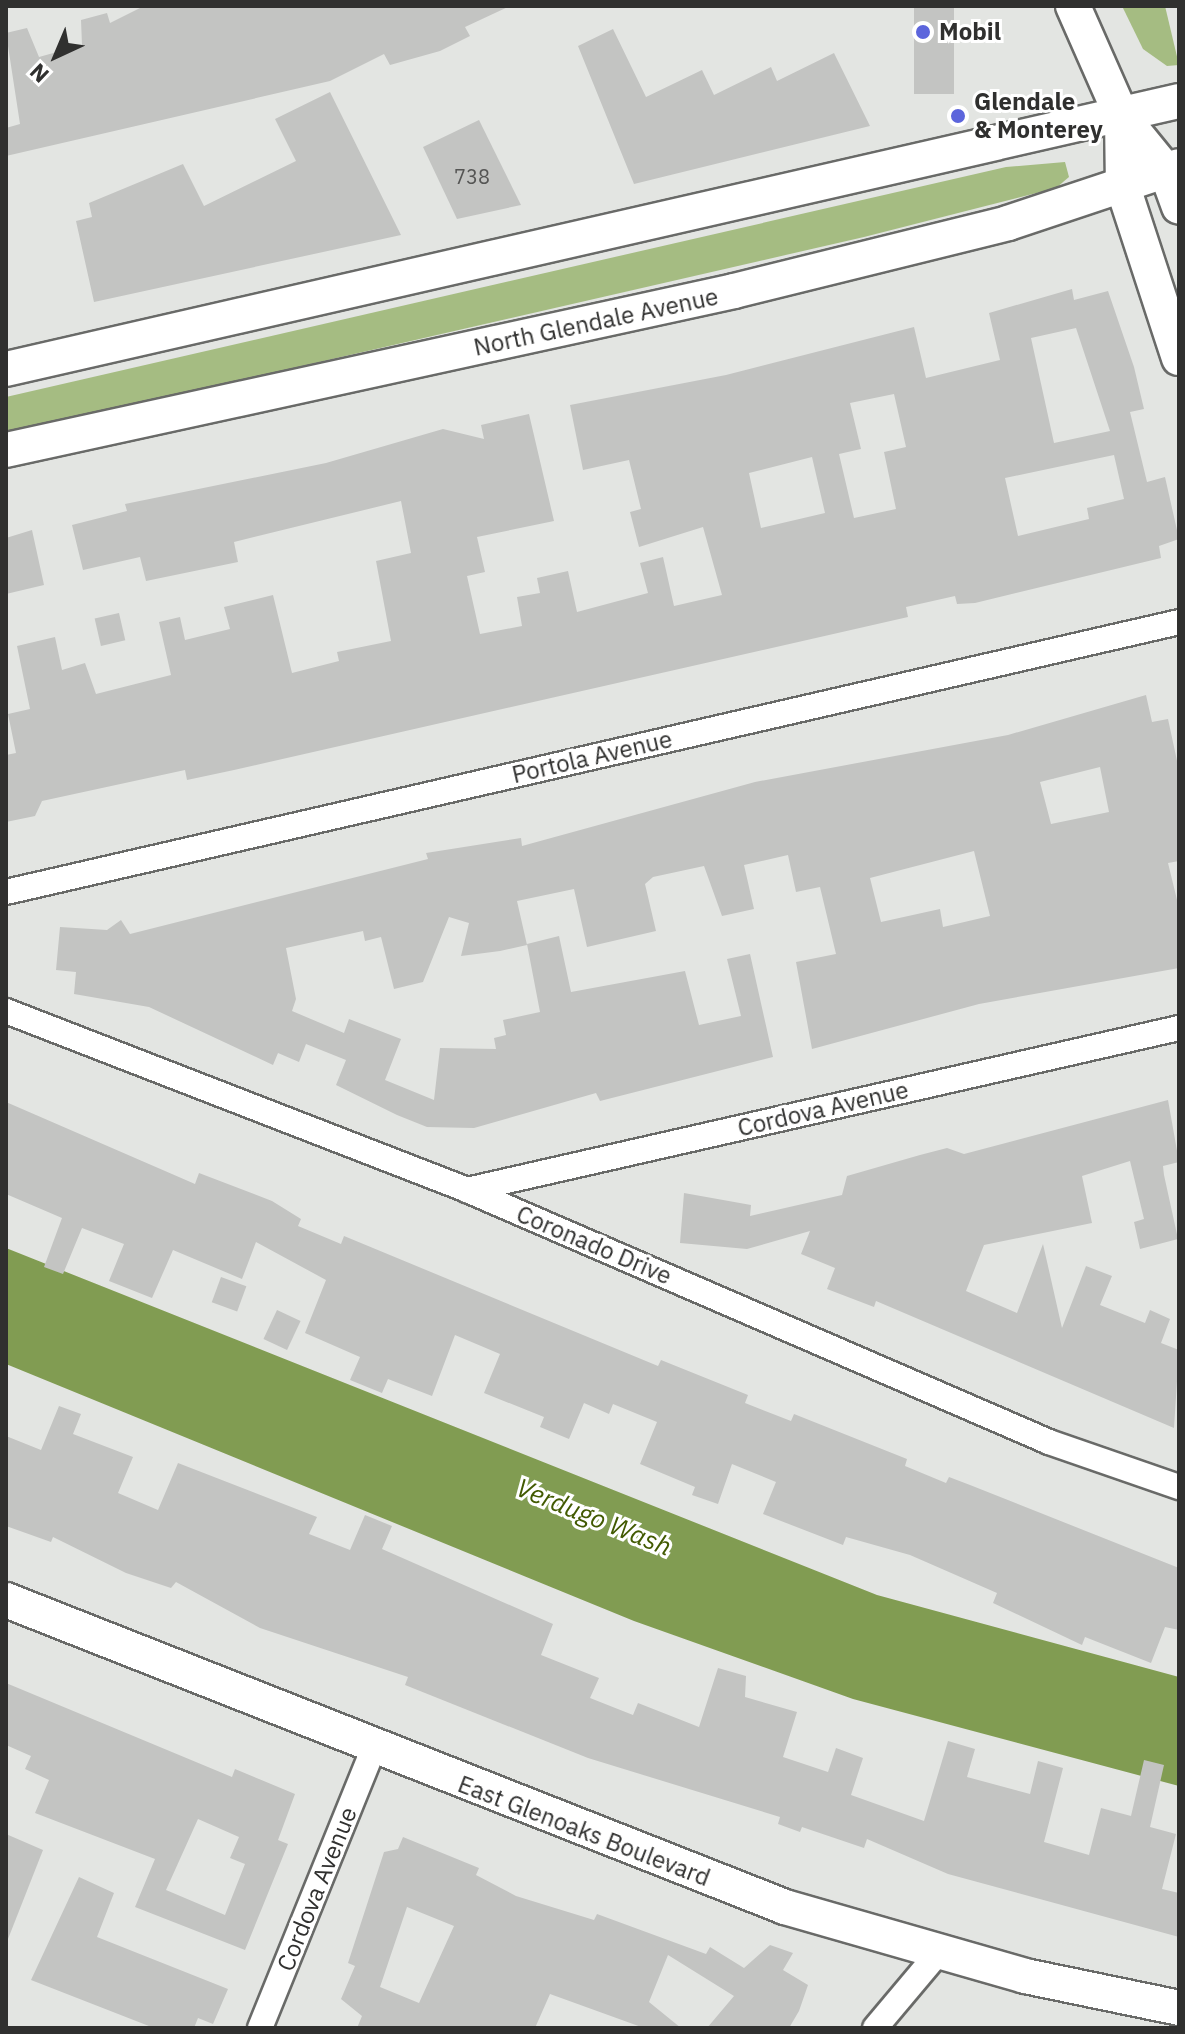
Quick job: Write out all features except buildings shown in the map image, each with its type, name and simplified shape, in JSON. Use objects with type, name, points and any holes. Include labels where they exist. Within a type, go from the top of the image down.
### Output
[{"type":"main road","points":[[1073,6],[1122,117],[1172,169],[1179,207]]},
{"type":"main road","points":[[6,369],[1122,117],[1179,101]]},
{"type":"main road","points":[[1122,117],[1123,187],[1179,358]]},
{"type":"main road","name":"North Glendale Avenue","points":[[6,450],[734,291],[1123,187],[1172,169]]},
{"type":"main road","name":"East Glenoaks Boulevard","points":[[6,1600],[373,1750],[785,1907],[939,1952],[1179,2008]]},
{"type":"street","name":"Portola Avenue","points":[[6,892],[1179,622]]},
{"type":"street","name":"Coronado Drive","points":[[6,1011],[467,1190],[1049,1442],[1179,1487]]},
{"type":"street","name":"Cordova Avenue","points":[[467,1190],[1179,1028]]},
{"type":"street","name":"Cordova Avenue","points":[[260,2028],[373,1750]]},
{"type":"street","points":[[875,2028],[939,1952]]},
{"type":"shaded area","points":[[1122,6],[1165,6],[1179,65],[1167,66],[1143,49]]},
{"type":"shaded area","points":[[1065,162],[1069,177],[1056,188],[864,237],[6,434],[6,397],[1006,167]]},
{"type":"water","name":"Verdugo Wash","points":[[6,1248],[877,1595],[1179,1677],[1179,1786],[853,1699],[634,1621],[6,1364]]},
{"type":"place","name":"Mobil","points":[[923,32]]},
{"type":"place","name":"Glendale & Monterey","points":[[958,116]]}]
